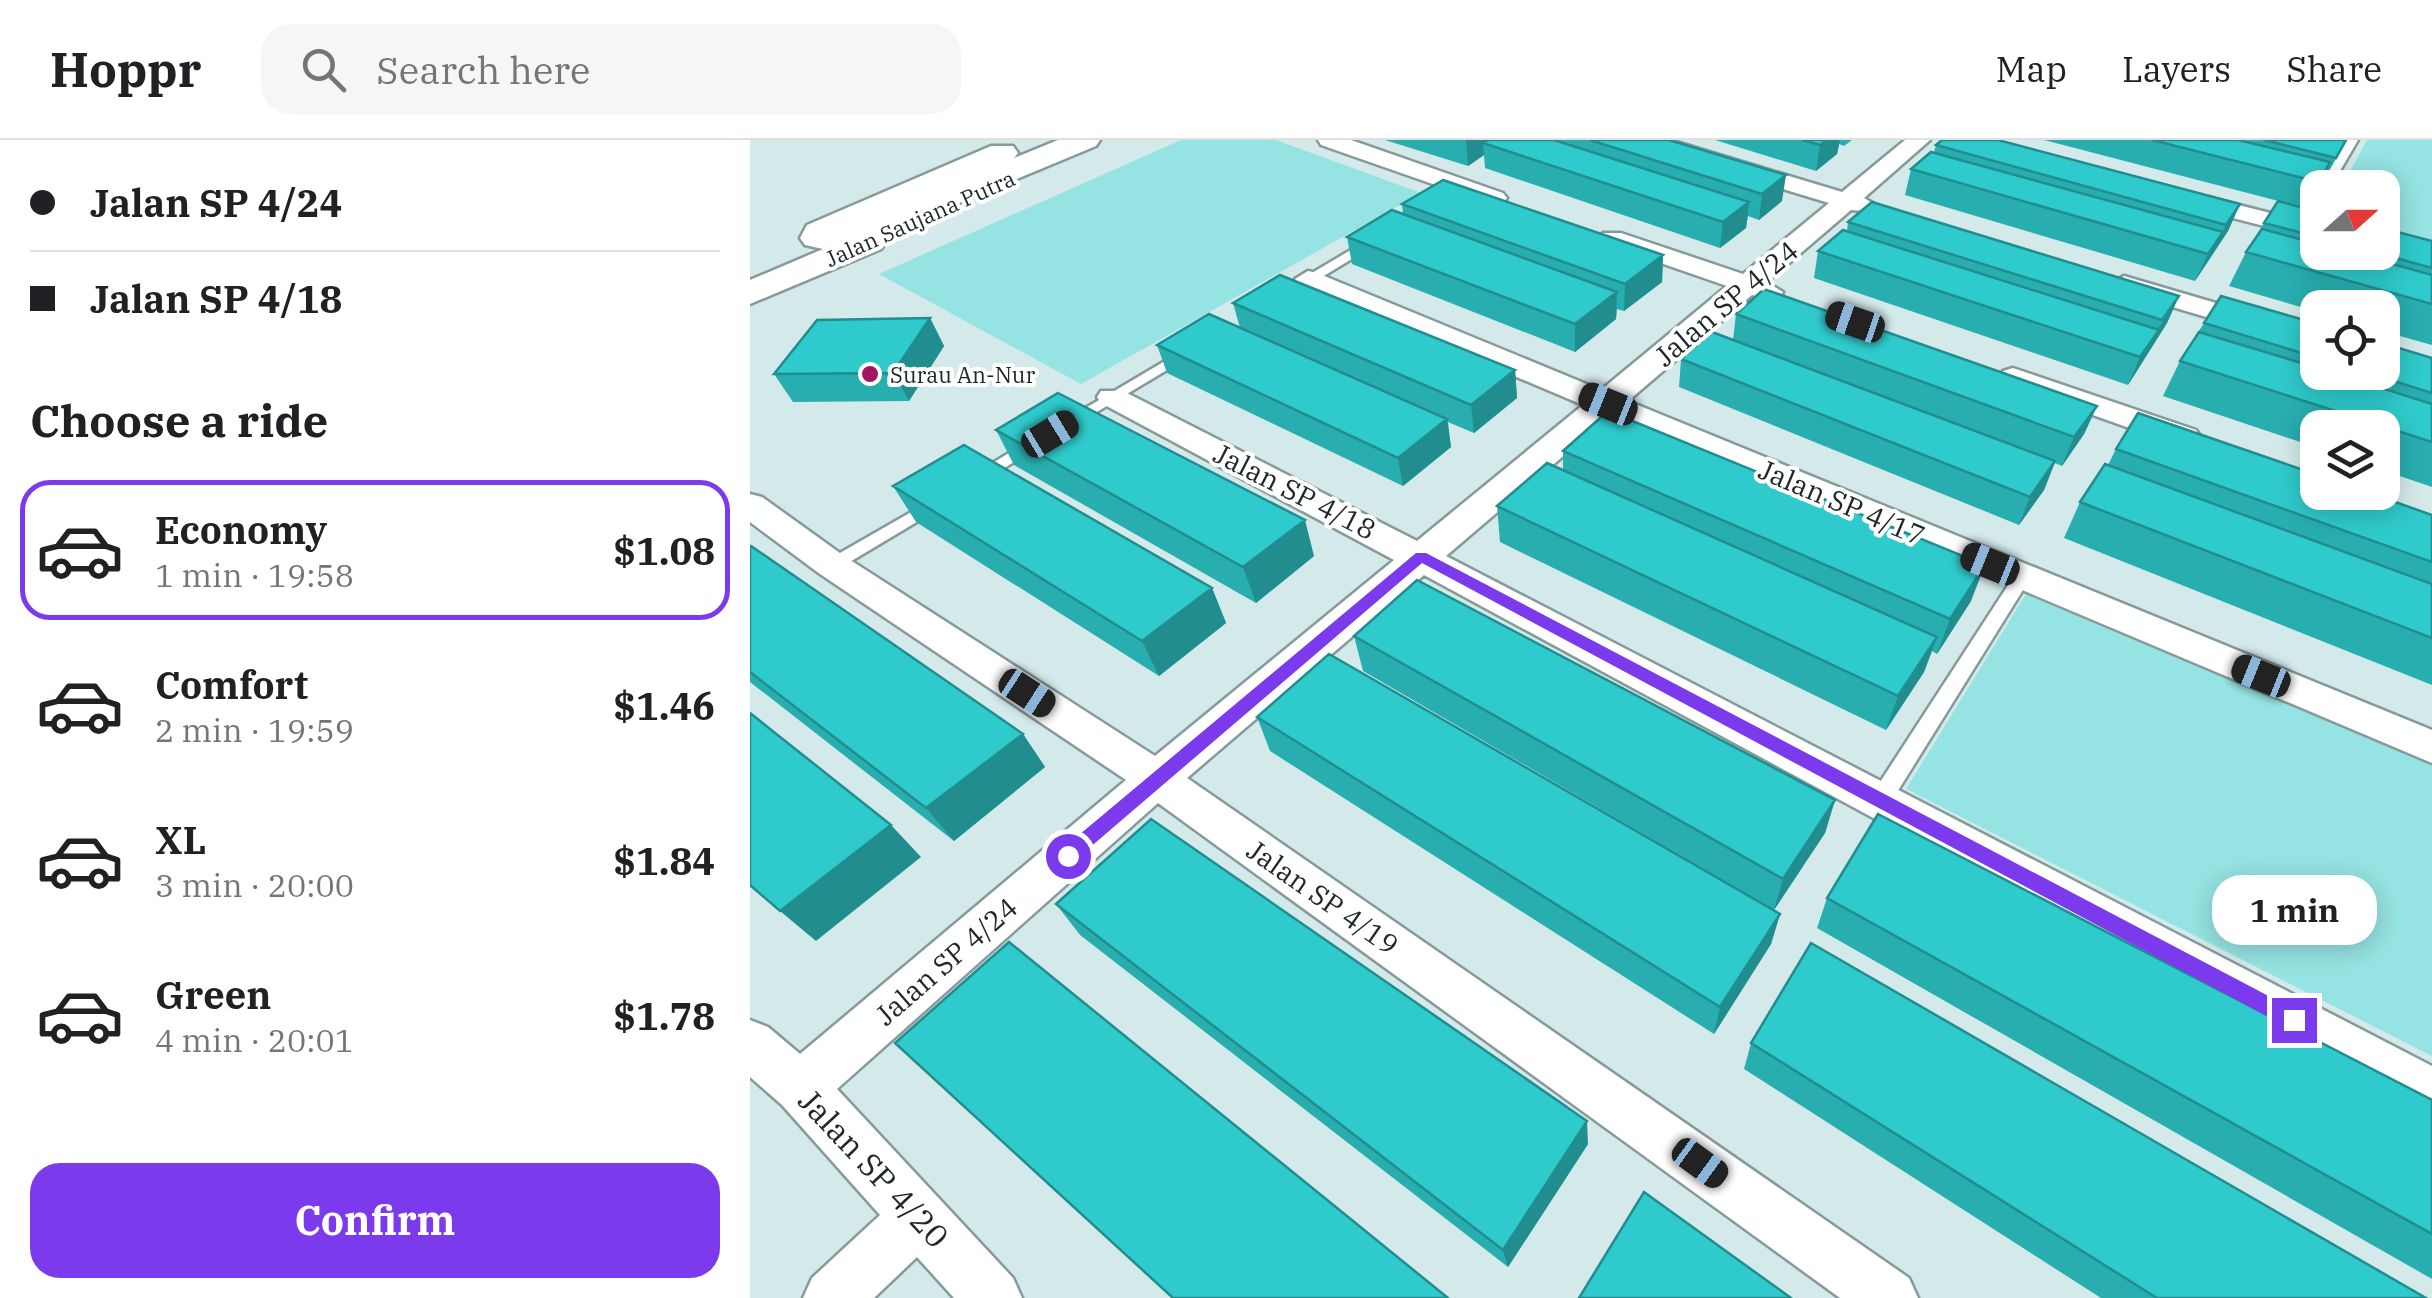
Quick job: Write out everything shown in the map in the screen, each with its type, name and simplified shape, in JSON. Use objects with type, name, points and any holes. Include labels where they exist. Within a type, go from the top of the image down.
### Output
[{"type":"main road","name":"Jalan Saujana Putra","points":[[778,241],[1035,140]]},
{"type":"main road","name":"Jalan Saujana Putra","points":[[750,292],[956,206],[1087,140]]},
{"type":"main road","points":[[1002,153],[834,224],[818,232],[817,238],[838,240],[853,235],[1087,140]]},
{"type":"main road","points":[[750,264],[774,257],[782,260],[780,266],[750,279]]},
{"type":"street","points":[[1329,140],[1456,192],[1517,206]]},
{"type":"street","points":[[1646,140],[1884,212]]},
{"type":"street","name":"Jalan SP 4/24","points":[[800,1087],[1157,778],[1919,140]]},
{"type":"street","points":[[2312,148],[2347,148]]},
{"type":"street","points":[[2150,189],[2300,223]]},
{"type":"street","points":[[1588,230],[1803,304]]},
{"type":"street","points":[[2091,274],[2300,337]]},
{"type":"street","name":"Jalan SP 4/17","points":[[1308,280],[2432,748]]},
{"type":"street","points":[[1987,368],[2207,444]]},
{"type":"street","name":"Jalan SP 4/18","points":[[1112,396],[1881,799],[2432,1094]]},
{"type":"street","name":"Jalan SP 4/19","points":[[750,505],[832,564],[1157,778],[1890,1298]]},
{"type":"street","name":"Jalan SP 4/20","points":[[750,1044],[800,1087],[993,1298]]},
{"type":"street","points":[[832,1298],[918,1216]]},
{"type":"lane","points":[[2334,170],[2347,148]]},
{"type":"lane","points":[[1276,299],[1386,233]]},
{"type":"lane","points":[[1062,426],[1194,348]]},
{"type":"lane","points":[[964,486],[1046,436]]},
{"type":"lane","points":[[832,564],[948,496]]},
{"type":"lane","points":[[1881,799],[2022,577]]},
{"type":"shaded area","points":[[1181,140],[1276,140],[1421,193],[1081,384],[879,274]]},
{"type":"shaded area","points":[[2367,140],[2432,140],[2432,253],[2400,245],[2400,170],[2351,170]]},
{"type":"shaded area","points":[[2026,594],[2432,764],[2432,1056],[1906,789]]},
{"type":"building","points":[[1554,140],[1749,202],[1723,222],[1483,143]]},
{"type":"building","points":[[1590,140],[1669,140],[1786,175],[1762,194]]},
{"type":"building","points":[[1942,140],[1998,140],[2240,204],[2226,225],[1936,145]]},
{"type":"building","points":[[2152,140],[2238,140],[2330,162],[2326,170],[2300,170],[2300,177]]},
{"type":"building","points":[[2264,140],[2346,140],[2336,158]]},
{"type":"building","points":[[1931,152],[2223,232],[2208,254],[1911,169]]},
{"type":"building","points":[[1443,180],[1663,255],[1625,284],[1402,204]]},
{"type":"building","points":[[2278,201],[2300,207],[2300,232],[2264,223]]},
{"type":"building","points":[[1872,202],[2179,296],[2162,320],[1848,222]]},
{"type":"building","points":[[1392,210],[1617,292],[1575,324],[1347,237]]},
{"type":"building","points":[[2262,229],[2300,239],[2300,267],[2246,252]]},
{"type":"building","points":[[1843,230],[2159,330],[2140,357],[1818,251]]},
{"type":"building","points":[[2400,233],[2432,241],[2432,268],[2400,259]]},
{"type":"building","points":[[2400,266],[2432,275],[2432,304],[2400,295],[2400,290],[2382,290],[2310,270],[2400,270]]},
{"type":"building","points":[[1280,275],[1515,370],[1471,405],[1233,303]]},
{"type":"building","points":[[1764,289],[2097,406],[2074,437],[1736,314]]},
{"type":"building","points":[[2221,296],[2300,319],[2300,352],[2204,323]]},
{"type":"building","points":[[1209,314],[1447,419],[1398,458],[1157,345]]},
{"type":"building","points":[[930,318],[893,373],[774,374],[817,320]]},
{"type":"building","points":[[1712,332],[2055,461],[2030,497],[1681,359]]},
{"type":"building","points":[[2199,332],[2300,363],[2300,390],[2388,390],[2432,404],[2432,442],[2400,432],[2400,410],[2332,410],[2180,361]]},
{"type":"building","points":[[2400,348],[2432,358],[2432,393],[2400,383]]},
{"type":"building","points":[[1058,393],[1305,520],[1243,567],[996,430]]},
{"type":"building","points":[[1608,411],[1985,565],[1950,619],[1563,451]]},
{"type":"building","points":[[2138,413],[2300,469],[2300,510],[2400,510],[2400,504],[2432,515],[2432,562],[2116,449]]},
{"type":"building","points":[[964,445],[1212,588],[1142,641],[893,486]]},
{"type":"building","points":[[1547,463],[1937,637],[1898,696],[1497,506]]},
{"type":"building","points":[[2105,464],[2432,584],[2432,638],[2080,502]]},
{"type":"building","points":[[751,546],[1023,734],[926,808],[750,672]]},
{"type":"building","points":[[1417,580],[1835,800],[1783,879],[1354,636]]},
{"type":"building","points":[[1329,654],[1780,914],[1720,1007],[1257,717]]},
{"type":"building","points":[[750,713],[891,825],[780,911],[750,885]]},
{"type":"building","points":[[1878,814],[2432,1100],[2432,1234],[1827,898]]},
{"type":"building","points":[[1151,819],[1587,1121],[1503,1250],[1056,904]]},
{"type":"building","points":[[1009,942],[1448,1298],[1173,1298],[895,1043]]},
{"type":"building","points":[[1811,943],[2426,1298],[2157,1298],[1751,1043]]},
{"type":"building","points":[[1644,1192],[1791,1298],[1579,1298]]},
{"type":"place","name":"Surau An-Nur","points":[[870,374]]},
{"type":"route","points":[[1068,856],[1421,556],[2294,1020]]}]
